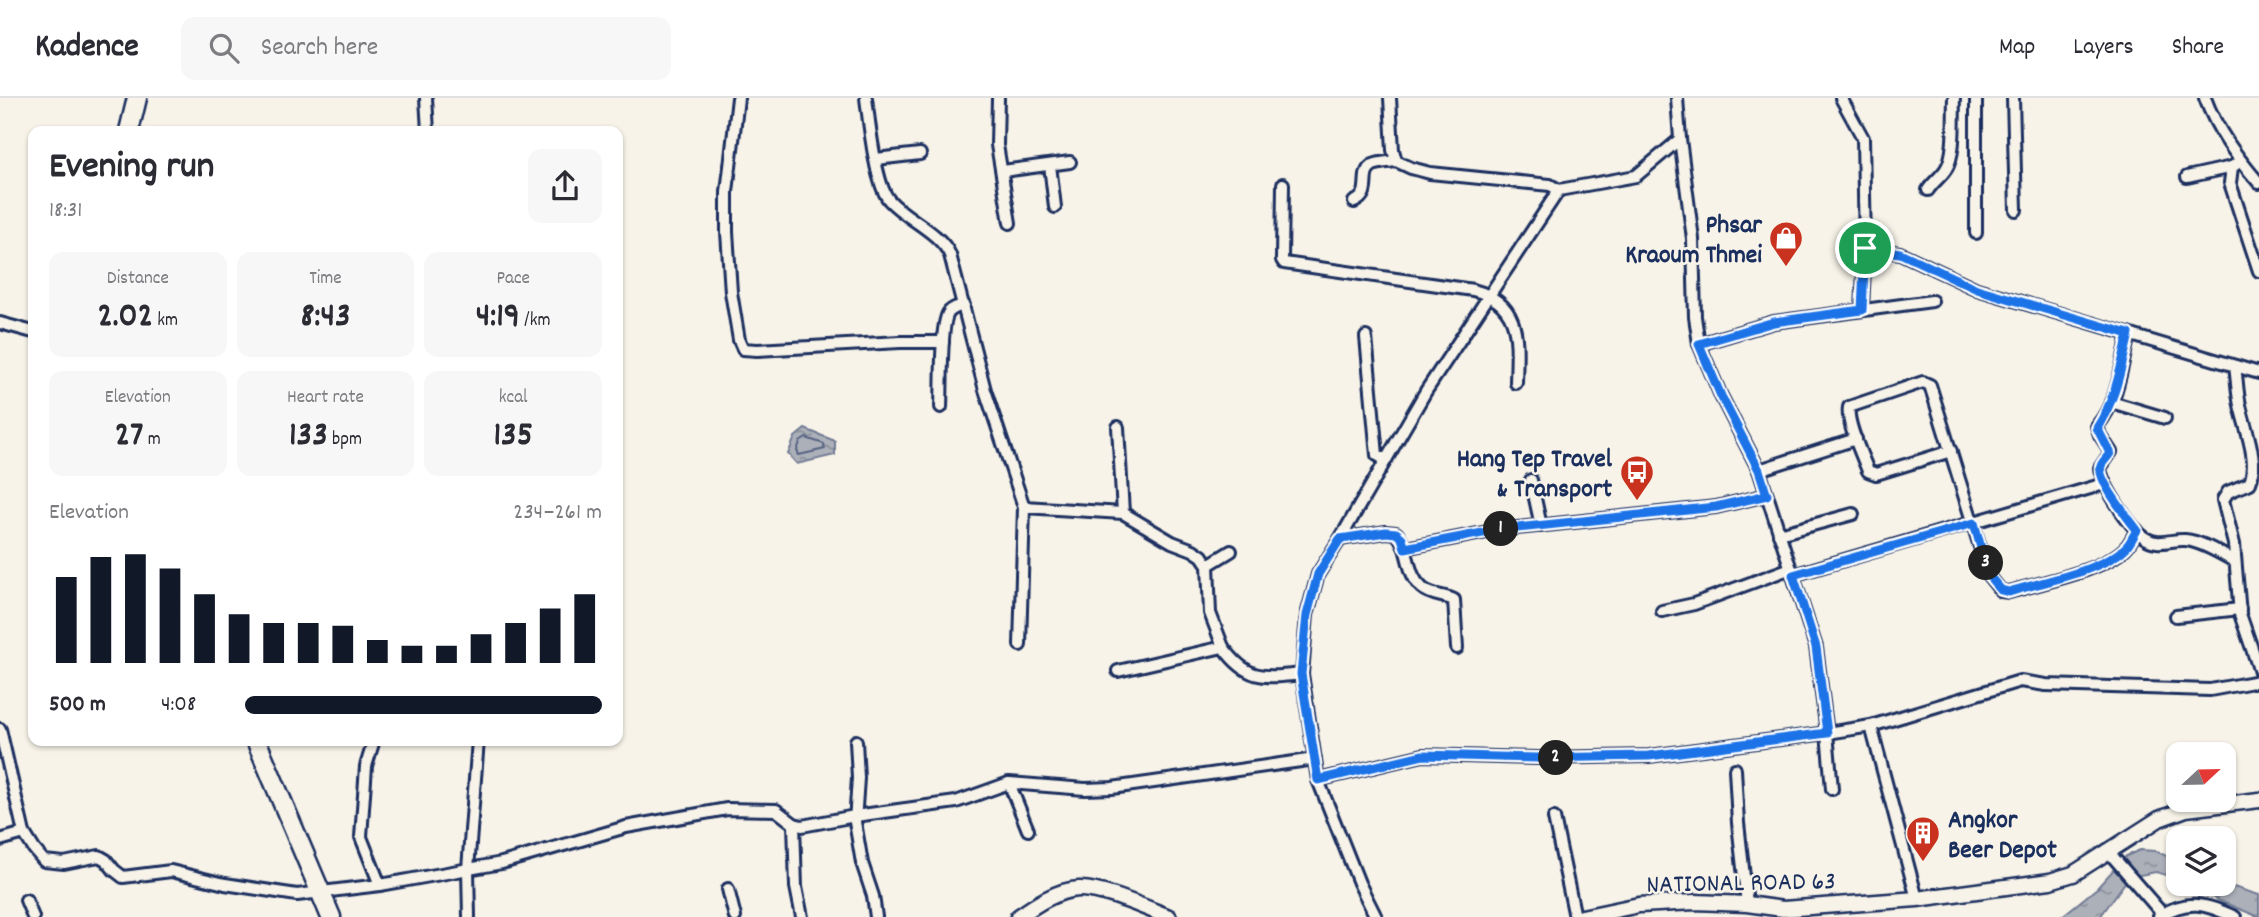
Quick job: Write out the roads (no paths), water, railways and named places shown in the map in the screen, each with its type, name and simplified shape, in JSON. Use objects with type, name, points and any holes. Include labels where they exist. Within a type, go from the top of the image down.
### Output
[{"type":"highway","points":[[130,126],[137,98]]},
{"type":"highway","points":[[259,746],[331,917]]},
{"type":"street","points":[[426,98],[428,126]]},
{"type":"street","points":[[738,98],[729,170],[727,232],[733,302],[743,349],[943,342]]},
{"type":"street","points":[[866,98],[880,180],[888,198],[909,219],[947,247],[985,390],[1024,507],[1020,645]]},
{"type":"street","points":[[998,98],[997,145],[1010,223]]},
{"type":"street","points":[[1390,98],[1396,161]]},
{"type":"street","points":[[1677,98],[1693,239],[1695,317],[1699,344],[1721,396],[1759,470],[1816,647],[1832,789]]},
{"type":"street","points":[[1841,98],[1863,138],[1865,248],[1862,310]]},
{"type":"street","points":[[1928,190],[1933,181],[1945,171],[1951,156],[1954,98]]},
{"type":"street","points":[[1976,98],[1976,233]]},
{"type":"street","points":[[2013,98],[2016,210]]},
{"type":"street","points":[[2205,98],[2236,164],[2259,183]]},
{"type":"street","points":[[1354,202],[1360,200],[1365,193],[1367,170],[1376,163],[1396,161],[1430,173],[1550,185],[1559,190],[1636,176],[1680,139]]},
{"type":"street","points":[[876,159],[920,154]]},
{"type":"street","points":[[1003,171],[1070,162]]},
{"type":"street","points":[[1050,164],[1055,207]]},
{"type":"street","points":[[2187,177],[2236,164]]},
{"type":"street","points":[[2236,164],[2230,183],[2259,271]]},
{"type":"street","points":[[1283,184],[1284,263],[1489,294],[1502,304],[1516,330],[1516,383]]},
{"type":"street","points":[[1376,917],[1359,883],[1318,780],[1301,674],[1307,615],[1318,574],[1426,391],[1559,190]]},
{"type":"street","points":[[1865,248],[1900,253],[1977,289],[2259,373]]},
{"type":"street","points":[[1699,344],[1774,322],[1932,301]]},
{"type":"street","points":[[941,407],[943,342],[947,316],[953,309],[964,305]]},
{"type":"street","points":[[0,323],[28,331]]},
{"type":"street","points":[[2129,334],[2112,402],[2097,428],[2110,453],[2100,468],[2104,484],[2137,530],[2148,540],[2192,541],[2234,561]]},
{"type":"street","points":[[1367,337],[1377,455],[1386,460]]},
{"type":"street","points":[[2235,366],[2240,405],[2257,472],[2250,482],[2228,492],[2223,500],[2234,544],[2240,609],[2259,669]]},
{"type":"street","points":[[1951,451],[1875,474],[1868,471],[1856,439],[1849,407],[1923,382],[1927,382],[1932,388],[1989,576],[2001,590],[2009,592],[2090,568],[2127,546],[2137,530]]},
{"type":"street","points":[[2112,402],[2165,418]]},
{"type":"street","points":[[1118,427],[1123,513]]},
{"type":"street","points":[[1759,470],[1856,439]]},
{"type":"street","points":[[1531,480],[1541,526]]},
{"type":"street","points":[[1662,611],[1695,604],[1792,572],[1974,523],[2104,484]]},
{"type":"street","points":[[1405,548],[1498,530],[1716,507],[1767,495]]},
{"type":"street","points":[[1024,507],[1123,513],[1172,542],[1193,550],[1209,565],[1210,613],[1223,647],[1234,662],[1249,673],[1273,677],[1301,674]]},
{"type":"street","points":[[1779,534],[1853,514]]},
{"type":"street","points":[[1340,539],[1386,532],[1396,533],[1402,538],[1409,566],[1423,589],[1454,600],[1457,648]]},
{"type":"street","points":[[1209,565],[1231,551]]},
{"type":"street","points":[[2176,616],[2240,609]]},
{"type":"street","points":[[1118,671],[1223,647]]},
{"type":"street","points":[[1318,780],[1423,755],[1538,758],[1649,756],[1827,733],[1871,726],[2020,681],[2046,685],[2210,690],[2259,681]]},
{"type":"street","points":[[1871,726],[1917,898]]},
{"type":"street","points":[[0,729],[24,833],[44,861],[64,863],[99,856],[123,877],[171,871],[225,884],[297,895],[380,885],[468,869],[512,860],[626,827],[727,809],[776,810],[794,824],[802,826],[956,802],[1009,783],[1085,789],[1112,788],[1315,759]]},
{"type":"street","points":[[856,741],[858,778],[855,816],[862,863],[873,896],[876,917]]},
{"type":"street","points":[[372,746],[366,766],[361,837],[380,885]]},
{"type":"street","points":[[469,917],[468,869],[478,746]]},
{"type":"street","points":[[1735,769],[1746,904]]},
{"type":"street","points":[[1009,783],[1028,830]]},
{"type":"street","name":"NATIONAL ROAD 63","points":[[1582,917],[1639,905],[1695,902],[1851,911],[1917,898],[2050,880],[2073,874],[2111,855],[2159,819],[2186,809],[2259,800]]},
{"type":"street","points":[[1554,817],[1575,917]]},
{"type":"street","points":[[794,824],[796,887],[802,917]]},
{"type":"street","points":[[0,840],[24,833]]},
{"type":"street","points":[[2111,855],[2162,916],[2197,904],[2208,905],[2235,917]]},
{"type":"street","points":[[728,888],[735,917]]},
{"type":"street","points":[[1018,917],[1063,891],[1080,888],[1169,917]]},
{"type":"street","points":[[26,900],[33,917]]},
{"type":"water","points":[[805,429],[835,441],[835,455],[797,464],[788,454],[795,437]]},
{"type":"water","points":[[2140,850],[2156,851],[2166,856],[2166,875],[2156,872],[2129,877],[2100,917],[2061,917],[2097,888],[2126,856]]},
{"type":"water","points":[[2236,888],[2259,895],[2259,917],[2211,896],[2236,896]]},
{"type":"place","name":"Phsar Kraoum Thmei","points":[[1786,268]]},
{"type":"place","name":"Hang Tep Travel & Transport","points":[[1637,502]]},
{"type":"place","name":"Angkor Beer Depot","points":[[1923,863]]}]
